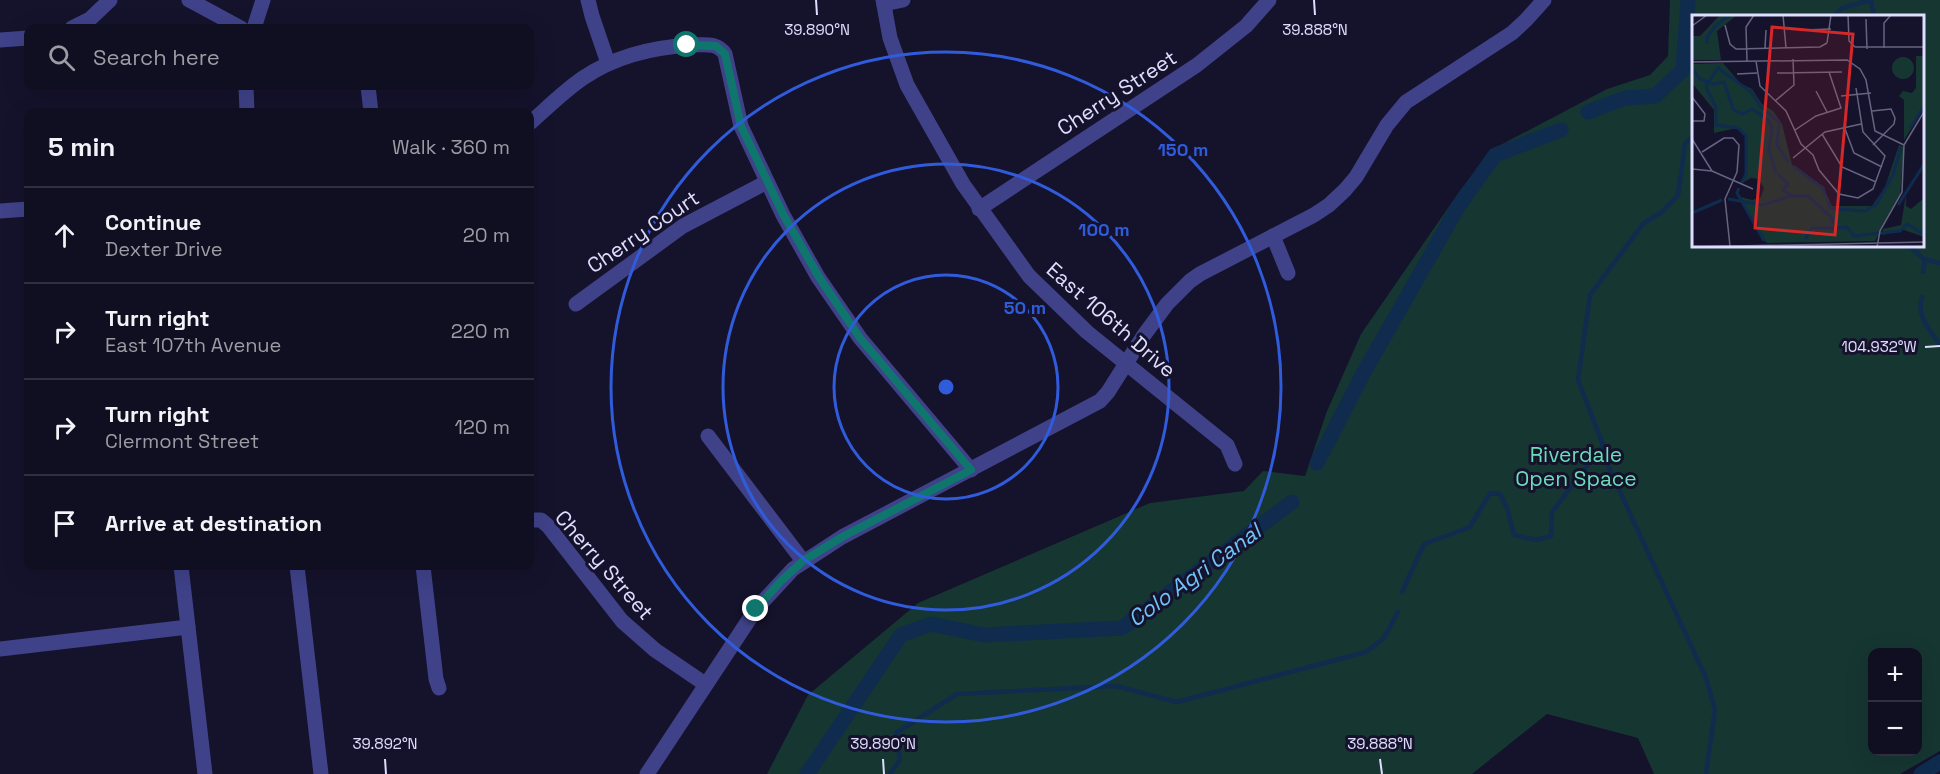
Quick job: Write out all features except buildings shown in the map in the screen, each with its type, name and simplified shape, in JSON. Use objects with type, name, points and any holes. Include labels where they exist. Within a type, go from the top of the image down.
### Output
[{"type":"street","points":[[80,24],[90,19],[110,0]]},
{"type":"street","points":[[189,0],[234,24]]},
{"type":"street","points":[[255,24],[263,0]]},
{"type":"street","points":[[588,0],[608,63]]},
{"type":"street","points":[[884,2],[903,0]]},
{"type":"street","name":"Cherry Street","points":[[979,209],[1197,65],[1246,26],[1269,0]]},
{"type":"street","points":[[647,774],[756,609],[803,561],[842,537],[1100,401],[1167,304],[1190,281],[1329,205],[1356,177],[1387,125],[1406,102],[1512,33],[1544,0]]},
{"type":"street","name":"East 106th Drive","points":[[884,2],[896,60],[908,85],[963,184],[1029,276],[1087,332],[1227,445],[1236,464]]},
{"type":"street","points":[[0,40],[24,38]]},
{"type":"street","points":[[534,120],[582,79],[621,58],[663,49],[710,44],[721,49],[727,62],[741,126],[766,182],[819,277],[860,338],[971,470]]},
{"type":"street","points":[[246,90],[247,108]]},
{"type":"street","points":[[368,90],[371,108]]},
{"type":"street","name":"Cherry Court","points":[[576,304],[683,226],[766,182]]},
{"type":"street","points":[[0,211],[24,209]]},
{"type":"street","points":[[1273,237],[1288,273]]},
{"type":"street","points":[[708,436],[803,561]]},
{"type":"street","name":"Cherry Street","points":[[534,520],[541,520],[548,526],[604,599],[637,636],[705,684]]},
{"type":"street","points":[[181,570],[205,774]]},
{"type":"street","points":[[297,570],[321,774]]},
{"type":"street","points":[[423,570],[435,679],[439,688]]},
{"type":"street","points":[[0,649],[188,627]]},
{"type":"green space","name":"Riverdale Open Space","points":[[1670,0],[1940,0],[1940,751],[1900,774],[1654,774],[1638,738],[1547,714],[1472,774],[767,774],[808,695],[918,603],[1150,503],[1244,491],[1263,471],[1305,476],[1327,411],[1361,334],[1459,192],[1491,150],[1607,89],[1650,75],[1668,56]]},
{"type":"waterway","name":"Colo Agri Canal","points":[[1588,112],[1625,98],[1655,96],[1683,70],[1688,0]]},
{"type":"waterway","points":[[1871,0],[1874,15]]},
{"type":"waterway","points":[[1835,15],[1842,8],[1871,0]]},
{"type":"waterway","name":"Colo Agri Canal","points":[[1317,463],[1364,372],[1458,207],[1495,155],[1561,130]]},
{"type":"waterway","points":[[1402,592],[1424,544],[1470,527],[1490,493],[1500,494],[1507,508],[1514,535],[1536,540],[1551,536],[1552,512],[1603,445],[1578,380],[1590,295],[1643,224],[1663,211],[1678,195],[1685,144],[1692,137]]},
{"type":"waterway","points":[[1911,248],[1924,259],[1940,263]]},
{"type":"waterway","points":[[1923,272],[1925,259]]},
{"type":"waterway","points":[[1922,297],[1922,317],[1940,345]]},
{"type":"waterway","points":[[1603,445],[1605,459],[1706,678],[1715,710],[1706,774]]},
{"type":"waterway","name":"Colo Agri Canal","points":[[807,774],[901,635],[931,624],[984,635],[1122,628],[1292,502]]},
{"type":"waterway","points":[[890,774],[900,760],[896,733],[957,694],[1116,686],[1177,702],[1366,652],[1384,638],[1398,612]]},
{"type":"waterway","name":"Colo Agri Canal","points":[[1921,774],[1940,762]]},
{"type":"route","points":[[687,45],[710,44],[721,49],[725,54],[741,126],[766,182],[819,277],[860,338],[971,470],[842,537],[803,561],[756,609]]}]
